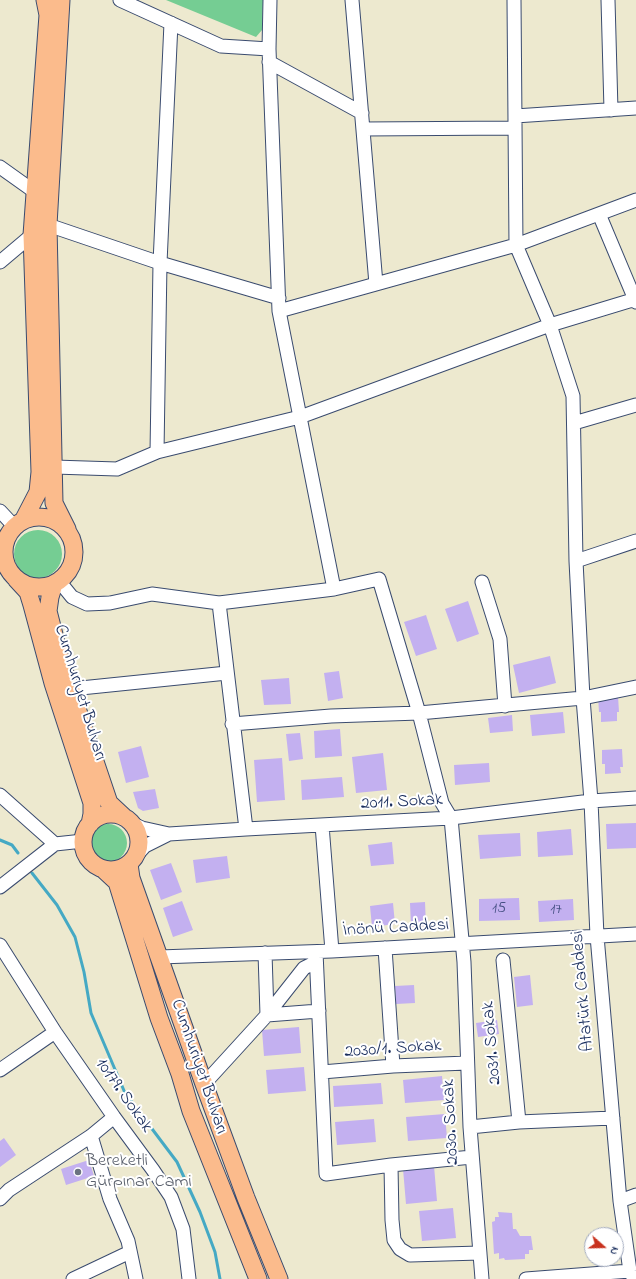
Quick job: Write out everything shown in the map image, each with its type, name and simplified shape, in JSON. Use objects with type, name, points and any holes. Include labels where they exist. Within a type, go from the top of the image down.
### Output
[{"type":"main road","points":[[45,0],[48,14],[32,235],[40,472],[38,492],[19,523],[7,536],[4,548],[4,559],[9,570],[16,578],[26,585],[37,587],[48,586],[56,582],[67,573],[73,563],[75,552],[73,540],[54,503],[48,225],[61,0]]},
{"type":"main road","points":[[19,523],[36,516],[48,517],[58,522],[67,530]]},
{"type":"main road","name":"Cumhuriyet Bulvarı","points":[[16,578],[28,592],[53,682],[92,803],[90,824]]},
{"type":"main road","points":[[56,582],[50,597],[48,611],[60,658],[109,803],[137,830],[139,840],[138,849],[132,861],[131,878],[246,1198],[279,1279]]},
{"type":"main road","points":[[128,820],[115,814],[106,814],[97,818],[90,824],[85,832],[83,841],[84,850],[88,858],[94,865],[103,869],[121,869],[132,861]]},
{"type":"main road","name":"Cumhuriyet Bulvarı","points":[[103,869],[117,882],[159,1018],[180,1074],[191,1111],[258,1279]]},
{"type":"street","points":[[120,0],[220,46],[269,55],[362,113]]},
{"type":"street","points":[[270,0],[269,55],[279,311],[334,589]]},
{"type":"street","points":[[352,0],[376,284]]},
{"type":"street","points":[[514,0],[516,245]]},
{"type":"street","points":[[608,0],[611,110]]},
{"type":"street","points":[[157,452],[160,263],[170,23]]},
{"type":"street","points":[[363,129],[515,122],[636,108]]},
{"type":"street","points":[[0,167],[35,192]]},
{"type":"street","points":[[279,311],[516,245],[636,200]]},
{"type":"street","points":[[54,467],[117,469],[157,452],[300,416],[550,325],[636,300],[599,214]]},
{"type":"street","points":[[0,262],[32,235],[48,225],[160,263],[279,298]]},
{"type":"street","name":"Atatürk Caddesi","points":[[516,245],[550,325],[573,396],[576,561],[583,698],[591,801],[597,936],[620,1201],[632,1275]]},
{"type":"street","points":[[574,423],[636,405]]},
{"type":"street","points":[[0,511],[19,523]]},
{"type":"street","points":[[576,561],[636,541]]},
{"type":"street","points":[[56,582],[72,598],[86,604],[110,603],[152,594],[219,603],[334,589],[379,579],[419,713],[442,803],[451,818]]},
{"type":"street","points":[[482,582],[500,639],[505,706]]},
{"type":"street","points":[[219,603],[232,724],[246,829]]},
{"type":"street","points":[[71,689],[227,672]]},
{"type":"street","points":[[232,724],[331,716],[419,713],[505,706],[583,698],[636,687]]},
{"type":"street","points":[[0,795],[55,844]]},
{"type":"street","name":"2011. Sokak","points":[[169,834],[451,818],[591,801],[636,798]]},
{"type":"street","name":"2030. Sokak","points":[[451,818],[464,962],[470,1127],[482,1279]]},
{"type":"street","points":[[128,820],[142,828],[169,834]]},
{"type":"street","points":[[322,825],[332,951]]},
{"type":"street","points":[[132,861],[146,846],[169,834]]},
{"type":"street","points":[[0,888],[55,844],[83,841]]},
{"type":"street","name":"İnönü Caddesi","points":[[159,957],[265,953],[316,957],[332,951],[636,934]]},
{"type":"street","name":"10179. Sokak","points":[[0,945],[55,1032],[171,1197],[183,1229],[189,1279]]},
{"type":"street","points":[[385,948],[393,1066]]},
{"type":"street","points":[[265,953],[267,1015]]},
{"type":"street","points":[[316,957],[326,1174],[391,1165],[472,1157]]},
{"type":"street","points":[[204,1084],[267,1015],[304,968],[316,957]]},
{"type":"street","name":"2031. Sokak","points":[[503,960],[519,1122]]},
{"type":"street","points":[[267,1015],[319,1011]]},
{"type":"street","points":[[0,1070],[55,1032]]},
{"type":"street","name":"2030/1. Sokak","points":[[322,1072],[393,1066],[467,1063]]},
{"type":"street","points":[[0,1199],[9,1190],[91,1136],[114,1117]]},
{"type":"street","points":[[470,1127],[519,1122],[613,1118]]},
{"type":"street","points":[[91,1136],[110,1199],[128,1241],[136,1279]]},
{"type":"street","points":[[391,1165],[394,1240],[400,1249],[410,1255],[480,1253]]},
{"type":"street","points":[[620,1201],[636,1195]]},
{"type":"street","points":[[73,1279],[130,1252]]},
{"type":"street","points":[[526,1279],[632,1275]]},
{"type":"green space","points":[[166,0],[263,0],[262,30],[256,37]]},
{"type":"green space","points":[[38,530],[47,532],[55,537],[60,545],[62,554],[60,563],[55,571],[47,576],[38,578],[29,576],[21,571],[16,563],[14,554],[16,545],[21,537],[29,532]]},
{"type":"green space","points":[[104,824],[112,824],[122,829],[126,836],[126,850],[122,857],[112,862],[104,862],[94,857],[92,854],[89,847],[89,839],[94,829],[97,827]]},
{"type":"building","points":[[468,601],[479,634],[457,642],[445,609]]},
{"type":"building","points":[[426,615],[437,649],[416,656],[404,622]]},
{"type":"building","points":[[550,656],[556,683],[519,693],[513,665]]},
{"type":"building","points":[[339,671],[343,698],[328,701],[324,673]]},
{"type":"building","points":[[289,678],[291,704],[264,705],[261,680]]},
{"type":"building","points":[[598,696],[618,696],[619,712],[617,712],[617,721],[601,722]]},
{"type":"building","points":[[563,712],[565,733],[532,736],[530,715]]},
{"type":"building","points":[[512,715],[513,731],[490,733],[488,718]]},
{"type":"building","points":[[340,729],[342,756],[315,758],[314,731]]},
{"type":"building","points":[[300,733],[303,759],[289,761],[286,734]]},
{"type":"building","points":[[141,746],[149,777],[126,783],[118,752]]},
{"type":"building","points":[[622,749],[623,767],[620,767],[621,773],[605,774],[605,764],[602,764],[602,750]]},
{"type":"building","points":[[383,753],[387,790],[356,793],[352,757]]},
{"type":"building","points":[[282,758],[285,800],[257,802],[254,760]]},
{"type":"building","points":[[489,763],[490,782],[455,785],[454,765]]},
{"type":"building","points":[[342,777],[344,797],[302,800],[301,780]]},
{"type":"building","points":[[155,789],[159,808],[143,811],[138,808],[133,792]]},
{"type":"building","points":[[636,823],[636,848],[607,849],[606,824]]},
{"type":"building","points":[[571,829],[573,855],[538,857],[537,832]]},
{"type":"building","points":[[520,833],[521,856],[480,859],[478,835]]},
{"type":"building","points":[[392,842],[394,864],[371,866],[368,845]]},
{"type":"building","points":[[227,856],[230,878],[196,883],[193,860]]},
{"type":"building","points":[[171,863],[182,892],[161,900],[150,870]]},
{"type":"building","points":[[519,898],[520,920],[479,921],[479,899]]},
{"type":"building","points":[[573,899],[574,920],[539,922],[538,901]]},
{"type":"building","points":[[182,901],[193,930],[173,937],[163,908]]},
{"type":"building","points":[[425,902],[426,926],[411,927],[410,903]]},
{"type":"building","points":[[393,903],[395,924],[372,927],[370,906]]},
{"type":"building","points":[[530,975],[533,1005],[517,1007],[514,977]]},
{"type":"building","points":[[414,985],[415,1003],[396,1004],[395,986]]},
{"type":"building","points":[[497,1020],[499,1034],[478,1037],[476,1023]]},
{"type":"building","points":[[299,1027],[301,1053],[264,1056],[262,1030]]},
{"type":"building","points":[[304,1067],[306,1091],[268,1094],[266,1070]]},
{"type":"building","points":[[442,1076],[444,1100],[405,1103],[403,1080]]},
{"type":"building","points":[[381,1083],[383,1104],[334,1107],[333,1086]]},
{"type":"building","points":[[445,1114],[447,1138],[408,1141],[406,1117]]},
{"type":"building","points":[[374,1119],[376,1142],[337,1145],[335,1122]]},
{"type":"building","points":[[4,1138],[16,1155],[0,1167],[0,1141]]},
{"type":"building","name":"Bereketli Gürpınar Cami","points":[[89,1160],[94,1176],[66,1185],[61,1169]]},
{"type":"building","points":[[434,1166],[437,1201],[406,1204],[403,1169]]},
{"type":"building","points":[[453,1208],[456,1238],[422,1241],[419,1211]]},
{"type":"building","points":[[498,1212],[512,1213],[513,1229],[516,1229],[520,1236],[531,1236],[533,1250],[529,1250],[529,1254],[525,1254],[525,1259],[505,1260],[504,1258],[499,1259],[499,1253],[494,1254],[492,1222],[495,1221],[495,1217],[499,1217]]},
{"type":"waterway","points":[[0,840],[12,845],[18,853]]},
{"type":"waterway","points":[[32,873],[57,905],[75,937],[84,972],[91,1013],[125,1093],[177,1162],[200,1212],[215,1252],[220,1279]]},
{"type":"place","name":"Bereketli Gürpınar Cami","points":[[78,1172]]}]
